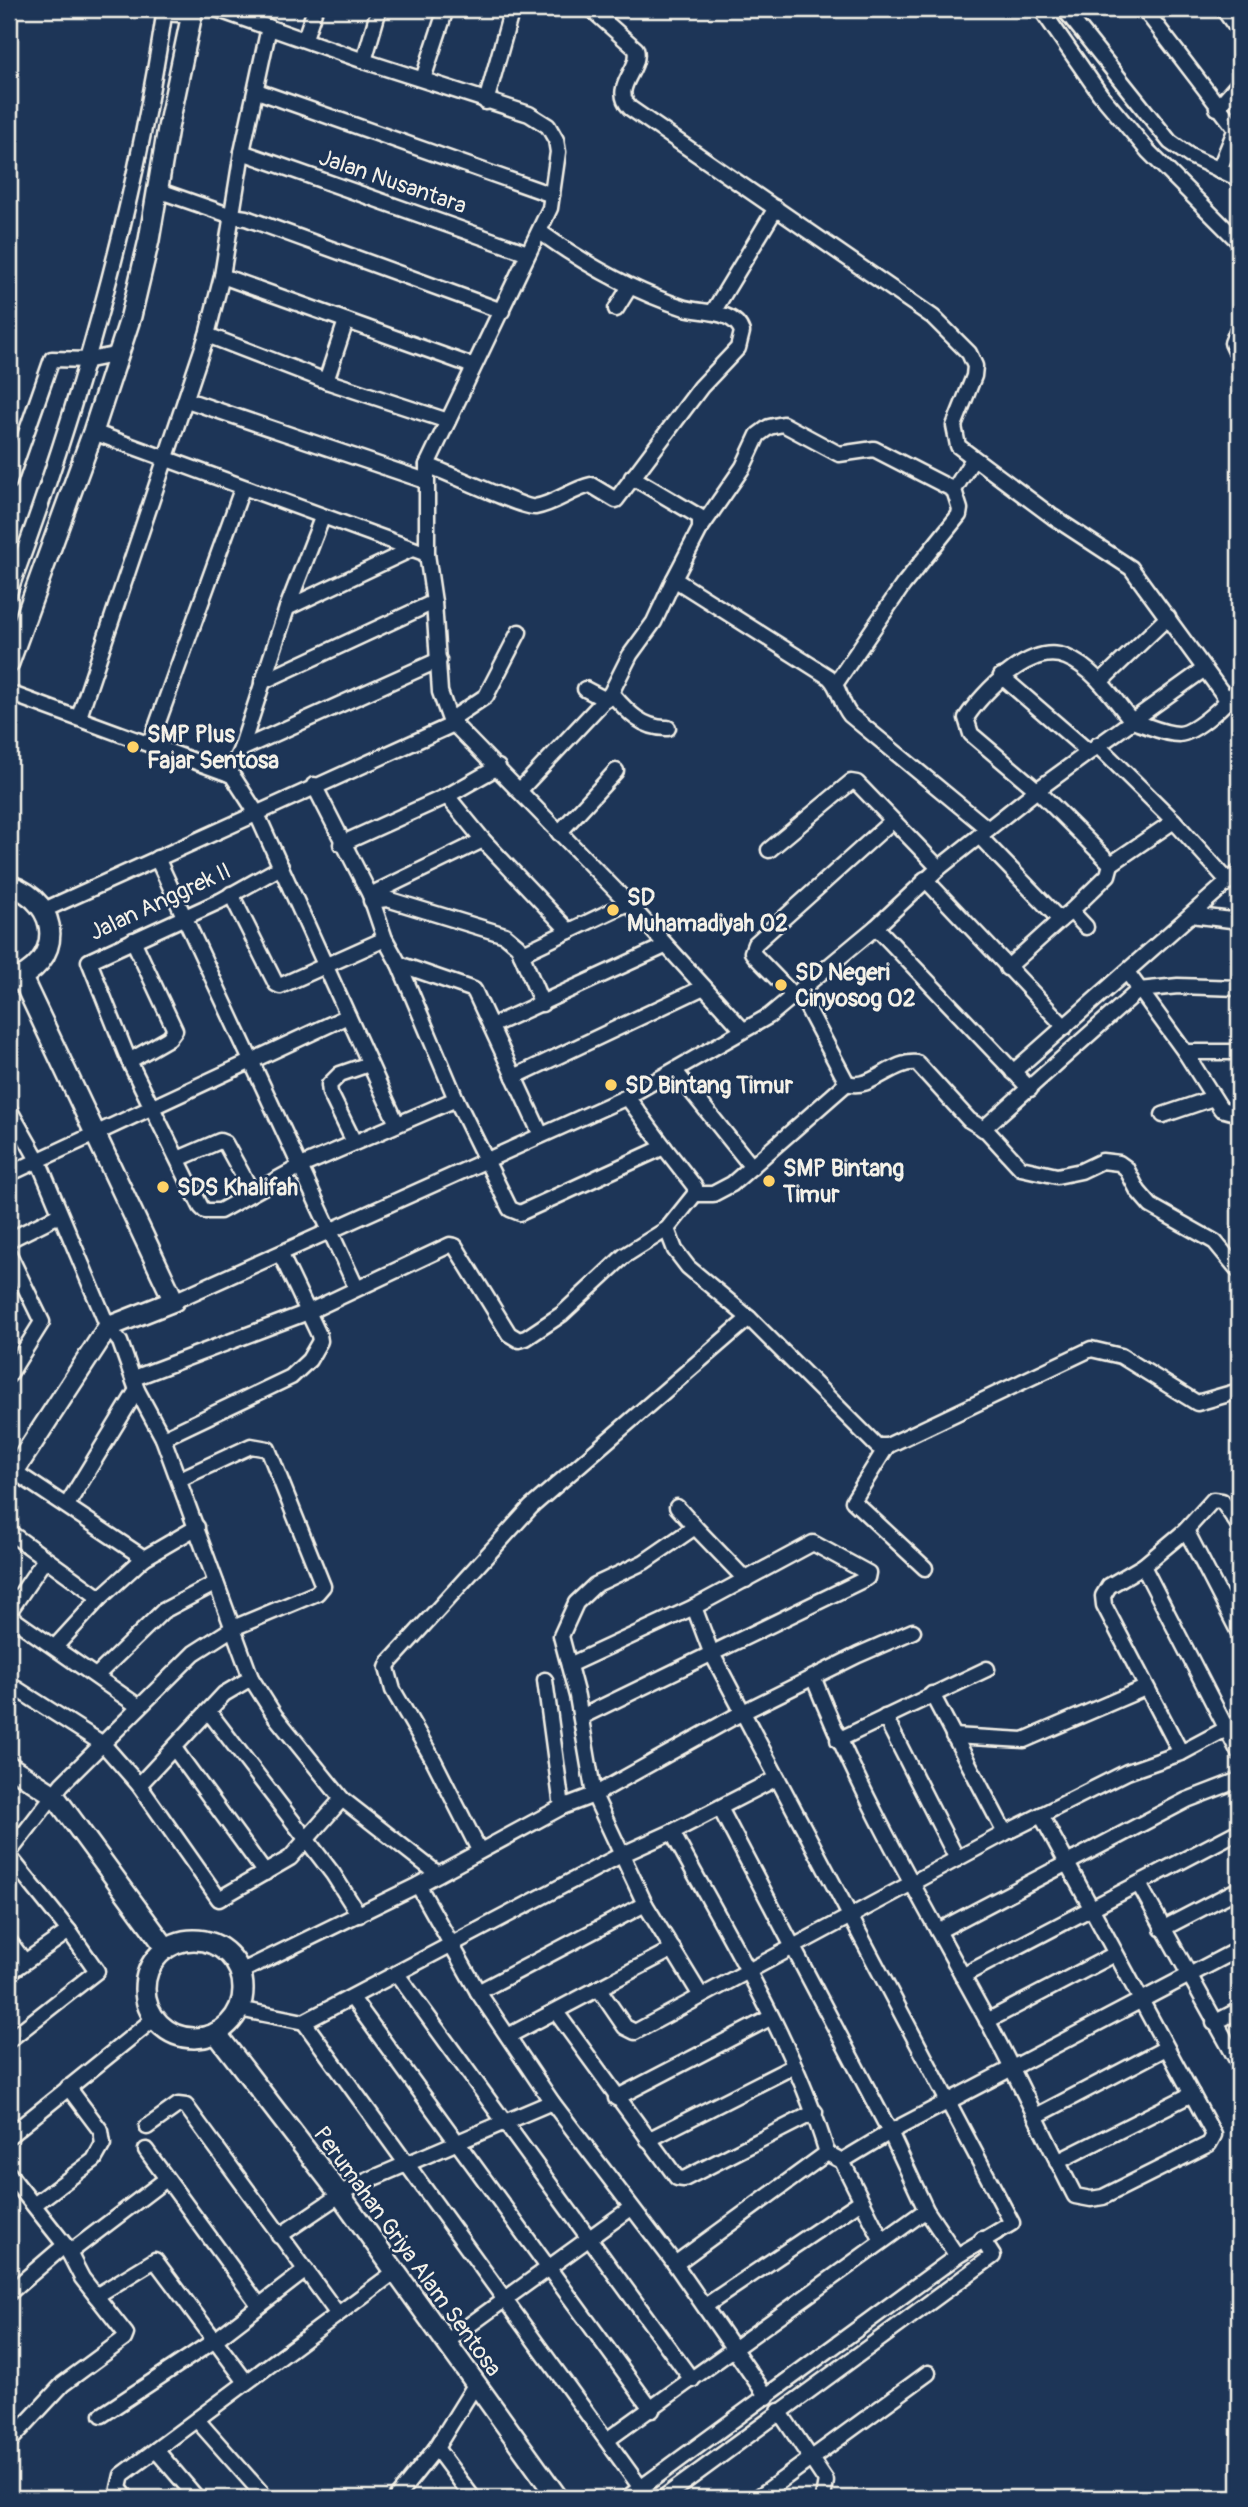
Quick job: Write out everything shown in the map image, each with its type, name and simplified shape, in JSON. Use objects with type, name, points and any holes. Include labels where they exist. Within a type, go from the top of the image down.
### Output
[{"type":"street","points":[[216,9],[243,13],[269,27],[364,61],[529,114],[551,129],[558,152],[552,195],[541,232],[528,253],[427,465],[427,554],[434,602],[440,692],[452,722],[628,903],[743,1030]]},
{"type":"street","points":[[305,38],[315,9]]},
{"type":"street","points":[[364,61],[379,9]]},
{"type":"street","points":[[423,79],[446,9]]},
{"type":"street","points":[[486,102],[512,9]]},
{"type":"street","points":[[591,9],[632,43],[637,51],[638,58],[623,88],[626,104],[933,317],[969,354],[973,360],[974,376],[954,433],[958,446],[1053,517],[1131,568],[1228,701]]},
{"type":"street","points":[[1041,9],[1100,94],[1140,142],[1239,242]]},
{"type":"street","points":[[1064,9],[1170,142],[1190,156],[1239,179]]},
{"type":"street","points":[[1144,9],[1217,108],[1237,124],[1219,170]]},
{"type":"street","points":[[1223,9],[1239,31]]},
{"type":"street","points":[[9,593],[89,360],[121,237],[165,11],[192,12],[149,240],[119,354],[9,663]]},
{"type":"street","points":[[79,717],[207,335],[222,276],[242,152],[269,27]]},
{"type":"street","points":[[1217,108],[1239,83]]},
{"type":"street","points":[[257,91],[552,195]]},
{"type":"street","name":"Jalan Nusantara","points":[[242,152],[528,253]]},
{"type":"street","points":[[157,190],[232,216],[246,218],[502,311]]},
{"type":"street","points":[[713,312],[776,208]]},
{"type":"street","points":[[427,465],[492,491],[516,504],[532,508],[591,485],[616,500],[701,387],[741,344],[743,336],[740,325],[713,312],[693,310],[629,288],[541,232]]},
{"type":"street","points":[[222,276],[473,366]]},
{"type":"street","points":[[616,309],[629,288]]},
{"type":"street","points":[[326,381],[346,321]]},
{"type":"street","points":[[1239,326],[1232,343],[1239,358]]},
{"type":"street","points":[[207,335],[326,381],[448,421]]},
{"type":"street","points":[[9,482],[52,359],[89,360],[119,354]]},
{"type":"street","points":[[187,400],[426,481]]},
{"type":"street","points":[[519,791],[609,696],[630,655],[654,622],[701,529],[743,467],[758,435],[769,426],[783,425],[839,454],[874,449],[954,490],[960,506],[959,515],[903,585],[836,683]]},
{"type":"street","points":[[93,432],[242,489],[427,554]]},
{"type":"street","points":[[954,490],[974,459]]},
{"type":"street","points":[[632,477],[694,511],[700,517],[701,529]]},
{"type":"street","points":[[150,744],[242,489]]},
{"type":"street","points":[[229,774],[241,749],[287,608],[323,518]]},
{"type":"street","points":[[287,608],[410,550]]},
{"type":"street","points":[[674,579],[836,683],[840,701],[850,715],[984,832],[1065,916],[1086,927]]},
{"type":"street","points":[[262,682],[434,602]]},
{"type":"street","points":[[1100,682],[1168,617]]},
{"type":"street","points":[[44,909],[452,722],[486,696],[519,632]]},
{"type":"street","points":[[1111,864],[1037,790],[971,734],[966,725],[970,711],[1001,677],[1019,666],[1056,655],[1068,657],[1100,682],[1132,721],[1165,732],[1183,734],[1228,701],[1239,687]]},
{"type":"street","points":[[241,749],[439,660]]},
{"type":"street","points":[[144,1558],[67,1505],[10,1473],[108,1327],[281,1255],[485,1159],[626,1097],[769,1016],[876,927],[925,879],[1037,790],[1203,670]]},
{"type":"street","points":[[1001,677],[1093,749],[1234,876],[1013,1072]]},
{"type":"street","points":[[585,689],[609,696],[644,723],[656,728],[668,728]]},
{"type":"street","points":[[9,693],[234,776],[256,812],[328,966],[397,1124]]},
{"type":"street","points":[[341,844],[447,796],[498,767]]},
{"type":"street","points":[[559,833],[616,771]]},
{"type":"street","points":[[769,850],[851,782],[857,783],[939,868]]},
{"type":"street","points":[[314,785],[370,898],[385,939],[399,964],[456,1099],[507,1205],[520,1213],[664,1147]]},
{"type":"street","points":[[447,796],[482,840],[569,931]]},
{"type":"street","points":[[847,1083],[796,993],[752,953],[755,944],[892,821]]},
{"type":"street","points":[[1007,968],[1108,875],[1111,864],[1174,821]]},
{"type":"street","points":[[370,898],[482,840]]},
{"type":"street","points":[[157,858],[356,1287]]},
{"type":"street","name":"Jalan Anggrek II","points":[[252,1192],[220,1211],[205,1211],[151,1108],[88,965],[90,959],[231,894],[281,867]]},
{"type":"street","points":[[925,879],[1065,1027]]},
{"type":"street","points":[[9,885],[35,898],[44,909],[50,935],[47,948],[33,971],[15,980],[95,1133],[174,1301]]},
{"type":"street","points":[[231,894],[276,984],[286,986],[385,939]]},
{"type":"street","points":[[370,898],[387,899],[505,935],[514,941],[521,954],[542,1004]]},
{"type":"street","points":[[521,954],[628,903]]},
{"type":"street","points":[[1191,915],[1239,921]]},
{"type":"street","points":[[876,927],[1030,1089]]},
{"type":"street","points":[[129,1060],[169,1038],[174,1030],[133,940]]},
{"type":"street","points":[[491,1026],[665,946]]},
{"type":"street","points":[[399,964],[474,990],[541,1135]]},
{"type":"street","points":[[1126,972],[1185,1052],[1224,1112],[1239,1114]]},
{"type":"street","points":[[983,1129],[1139,990],[1178,986],[1239,988]]},
{"type":"street","points":[[514,1077],[704,987]]},
{"type":"street","points":[[9,1174],[348,1016]]},
{"type":"street","points":[[1185,1052],[1239,1052]]},
{"type":"street","points":[[847,1083],[859,1085],[894,1068],[917,1063],[969,1120],[983,1129],[1021,1168],[1033,1173],[1063,1175],[1102,1161],[1122,1164],[1151,1206],[1215,1242],[1239,1270]]},
{"type":"street","points":[[354,1143],[330,1093],[329,1085],[340,1074],[369,1064]]},
{"type":"street","points":[[675,1071],[752,1167]]},
{"type":"street","points":[[67,1505],[136,1384],[308,1312],[356,1287],[453,1244],[509,1334],[519,1340],[562,1314],[624,1256],[667,1229],[695,1194],[720,1192],[752,1167],[847,1083]]},
{"type":"street","points":[[626,1097],[692,1181],[695,1194]]},
{"type":"street","points":[[1163,1115],[1213,1098]]},
{"type":"street","points":[[178,1159],[220,1141],[225,1143],[252,1192],[301,1166],[456,1099]]},
{"type":"street","points":[[9,1112],[38,1160],[108,1327],[120,1342],[136,1384],[163,1438],[251,1678],[275,1716],[342,1799],[438,1874]]},
{"type":"street","points":[[9,1240],[59,1215]]},
{"type":"street","points":[[667,1229],[682,1259],[749,1318],[874,1444],[887,1446]]},
{"type":"street","points":[[9,1254],[42,1322],[9,1375]]},
{"type":"street","points":[[163,1438],[291,1377],[304,1367],[320,1341],[281,1255]]},
{"type":"street","points":[[479,1850],[435,1761],[393,1690],[387,1668],[389,1663],[531,1507],[749,1318]]},
{"type":"street","points":[[925,1568],[852,1501],[887,1446],[1091,1349],[1116,1354],[1193,1402],[1206,1403],[1239,1391]]},
{"type":"street","points":[[9,2040],[95,1975],[97,1968],[9,1854],[54,1794],[138,1706],[194,1653],[233,1628],[317,1593],[323,1583],[268,1449],[264,1446],[251,1446],[180,1479]]},
{"type":"street","points":[[1181,1753],[1102,1601],[1110,1586],[1143,1566],[1186,1530],[1213,1500],[1218,1500],[1239,1526]]},
{"type":"street","points":[[677,1507],[746,1580]]},
{"type":"street","points":[[55,1647],[100,1598],[144,1558],[197,1527]]},
{"type":"street","points":[[695,1527],[643,1562],[595,1585],[571,1611],[561,1636],[581,1717],[594,1795],[645,1904],[701,1996]]},
{"type":"street","points":[[1186,1530],[1239,1633]]},
{"type":"street","points":[[9,1532],[100,1598]]},
{"type":"street","points":[[569,1665],[694,1607],[816,1543],[868,1574],[581,1717]]},
{"type":"street","points":[[45,1559],[9,1614],[138,1706]]},
{"type":"street","points":[[1143,1566],[1233,1726],[1239,1753]]},
{"type":"street","points":[[96,1676],[163,1611],[216,1583]]},
{"type":"street","points":[[627,2498],[957,2256],[1012,2223],[711,1652],[694,1607]]},
{"type":"street","points":[[240,1972],[418,1885],[562,1807],[594,1795],[743,1712],[858,1655],[914,1631]]},
{"type":"street","points":[[838,1740],[987,1669]]},
{"type":"street","points":[[139,1785],[224,1694],[251,1678]]},
{"type":"street","points":[[814,1679],[838,1740],[910,1882],[1038,2115],[1057,2162],[1075,2196],[1097,2199],[1197,2151],[1211,2143],[1214,2135],[1041,1815]]},
{"type":"street","points":[[545,1680],[562,1807]]},
{"type":"street","points":[[9,1684],[103,1744],[139,1785],[219,1899],[290,1858],[342,1799]]},
{"type":"street","points":[[953,1736],[1024,1740],[1145,1688]]},
{"type":"street","points":[[932,1694],[1006,1833]]},
{"type":"street","points":[[209,1712],[333,1874],[359,1915]]},
{"type":"street","points":[[885,1717],[957,1859]]},
{"type":"street","points":[[598,1989],[625,2028],[635,2032],[748,1973],[910,1882],[1127,1772],[1181,1753],[1233,1726]]},
{"type":"street","points":[[174,1748],[265,1873]]},
{"type":"street","points":[[9,1766],[54,1794],[166,1948]]},
{"type":"street","points":[[239,2009],[304,2022],[621,1854],[672,1832],[778,1778]]},
{"type":"street","points":[[938,1931],[1187,1800],[1239,1780]]},
{"type":"street","points":[[720,1808],[890,2132],[926,2210],[957,2256]]},
{"type":"street","points":[[962,1976],[1140,1886],[1239,1831]]},
{"type":"street","points":[[672,1832],[748,1973],[794,2066],[815,2112],[827,2153],[842,2161],[882,2241]]},
{"type":"street","points":[[418,1885],[478,1992],[552,2102],[675,2264],[767,2397]]},
{"type":"street","points":[[1140,1886],[1239,2064]]},
{"type":"street","points":[[1162,1929],[1239,1889]]},
{"type":"street","points":[[478,1992],[645,1904]]},
{"type":"street","points":[[9,1973],[69,1931]]},
{"type":"street","points":[[194,1940],[209,1942],[222,1948],[240,1972],[243,1996],[239,2009],[226,2027],[205,2036],[183,2036],[163,2026],[155,2018],[146,1997],[147,1975],[151,1965],[166,1948],[194,1940]]},
{"type":"street","points":[[9,1941],[24,1961]]},
{"type":"street","points":[[508,2036],[673,1949]]},
{"type":"street","points":[[842,2161],[890,2132],[1239,1949]]},
{"type":"street","points":[[987,2021],[1115,1954]]},
{"type":"street","points":[[397,1974],[692,2380]]},
{"type":"street","points":[[352,1998],[652,2410]]},
{"type":"street","points":[[1214,2023],[1239,2010]]},
{"type":"street","points":[[556,2012],[674,2175],[684,2179],[815,2112]]},
{"type":"street","points":[[9,2136],[155,2018]]},
{"type":"street","points":[[616,2098],[770,2018]]},
{"type":"street","points":[[304,2022],[641,2488]]},
{"type":"street","name":"Perumahan Griya Alam Sentosa","points":[[216,2033],[339,2193],[558,2498]]},
{"type":"street","points":[[1038,2115],[1166,2048]]},
{"type":"street","points":[[648,2140],[794,2066]]},
{"type":"street","points":[[35,2204],[94,2160],[103,2144],[101,2131],[68,2087]]},
{"type":"street","points":[[1057,2162],[1192,2094]]},
{"type":"street","points":[[279,2236],[339,2193],[552,2102]]},
{"type":"street","points":[[147,2127],[178,2105],[186,2106],[337,2313]]},
{"type":"street","points":[[146,2150],[165,2180],[259,2305]]},
{"type":"street","points":[[675,2264],[827,2153]]},
{"type":"street","points":[[9,2174],[35,2204],[67,2249],[96,2296],[124,2332],[125,2338],[63,2384],[9,2442]]},
{"type":"street","points":[[9,2293],[165,2180]]},
{"type":"street","points":[[705,2306],[861,2201]]},
{"type":"street","points":[[446,2342],[631,2208]]},
{"type":"street","points":[[607,2440],[926,2210]]},
{"type":"street","points":[[663,2498],[993,2256],[982,2239]]},
{"type":"street","points":[[96,2296],[155,2260],[246,2382]]},
{"type":"street","points":[[102,2415],[215,2340],[306,2270]]},
{"type":"street","points":[[127,2498],[119,2488],[120,2478],[337,2313],[396,2272]]},
{"type":"street","points":[[757,2498],[928,2373]]},
{"type":"street","points":[[396,2498],[436,2448],[475,2385]]},
{"type":"street","points":[[779,2411],[826,2481],[823,2498]]},
{"type":"street","points":[[197,2420],[266,2498]]},
{"type":"street","points":[[436,2448],[472,2498]]},
{"type":"street","points":[[156,2450],[197,2498]]},
{"type":"place","name":"SMP Plus Fajar Sentosa","points":[[133,747]]},
{"type":"place","name":"SD Muhamadiyah 02","points":[[613,910]]},
{"type":"place","name":"SD Negeri Cinyosog 02","points":[[781,985]]},
{"type":"place","name":"SD Bintang Timur","points":[[611,1085]]},
{"type":"place","name":"SMP Bintang Timur","points":[[769,1181]]},
{"type":"place","name":"SDS Khalifah","points":[[163,1187]]}]
